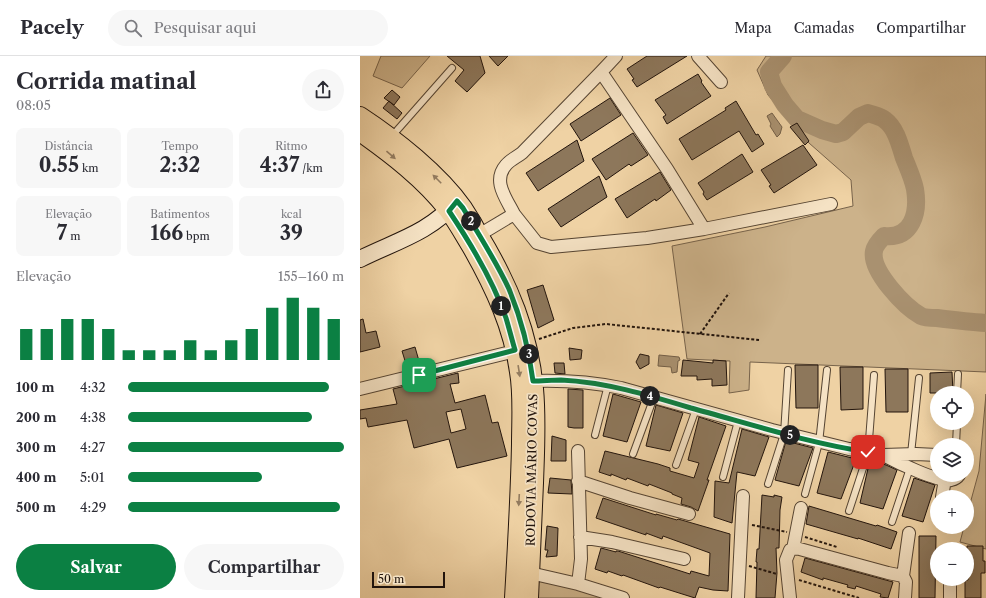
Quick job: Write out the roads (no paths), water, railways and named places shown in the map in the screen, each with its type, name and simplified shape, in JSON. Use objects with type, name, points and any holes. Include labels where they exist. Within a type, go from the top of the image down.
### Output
[{"type":"main road","name":"RODOVIA MÁRIO COVAS","points":[[360,116],[390,138],[434,176],[453,206],[461,230],[494,289],[505,317],[521,347],[533,381],[535,428],[529,598]]},
{"type":"main road","name":"RODOVIA MÁRIO COVAS","points":[[360,132],[386,151],[453,206],[479,235],[494,260],[518,312],[521,347],[520,373],[522,402],[521,468],[514,598]]},
{"type":"main road","points":[[360,259],[427,228],[440,219],[453,206]]},
{"type":"street","points":[[616,56],[522,153],[507,164],[501,172],[499,181],[501,188],[514,214],[537,243],[551,247],[647,238],[704,229],[831,204]]},
{"type":"street","points":[[698,56],[720,82]]},
{"type":"street","points":[[601,72],[667,169],[704,229]]},
{"type":"street","points":[[479,235],[514,214]]},
{"type":"street","points":[[360,389],[521,347]]},
{"type":"street","points":[[533,381],[560,380],[608,386],[654,397],[784,434],[883,455],[930,455]]},
{"type":"street","points":[[578,451],[581,559],[578,584]]},
{"type":"street","points":[[883,455],[910,468],[930,474]]},
{"type":"street","points":[[578,481],[630,498],[689,514]]},
{"type":"street","points":[[738,598],[743,496]]},
{"type":"street","points":[[793,549],[800,508]]},
{"type":"street","points":[[905,598],[906,582],[903,576],[909,533]]},
{"type":"street","points":[[580,537],[612,542],[684,559]]},
{"type":"street","points":[[794,597],[786,560],[788,553],[796,548],[903,576]]},
{"type":"street","points":[[530,574],[578,584],[623,598]]},
{"type":"street","points":[[950,586],[950,598]]},
{"type":"lane","points":[[390,138],[452,68]]},
{"type":"lane","points":[[768,484],[784,434],[788,370]]},
{"type":"lane","points":[[805,494],[819,442],[827,370]]},
{"type":"lane","points":[[958,374],[958,386]]},
{"type":"lane","points":[[849,511],[868,452],[874,375]]},
{"type":"lane","points":[[911,454],[919,378]]},
{"type":"lane","points":[[595,435],[608,386]]},
{"type":"lane","points":[[633,454],[654,397]]},
{"type":"lane","points":[[676,465],[696,409]]},
{"type":"lane","points":[[723,477],[738,421]]},
{"type":"lane","points":[[892,522],[910,468]]},
{"type":"waterway","points":[[783,56],[769,72],[773,86],[785,105],[797,119],[822,130],[836,134],[843,132],[859,117],[868,113],[889,123],[897,137],[914,185],[916,207],[912,223],[907,229],[894,236],[884,236],[874,251],[874,259],[877,268],[890,288],[906,305],[923,317],[986,323]]}]
